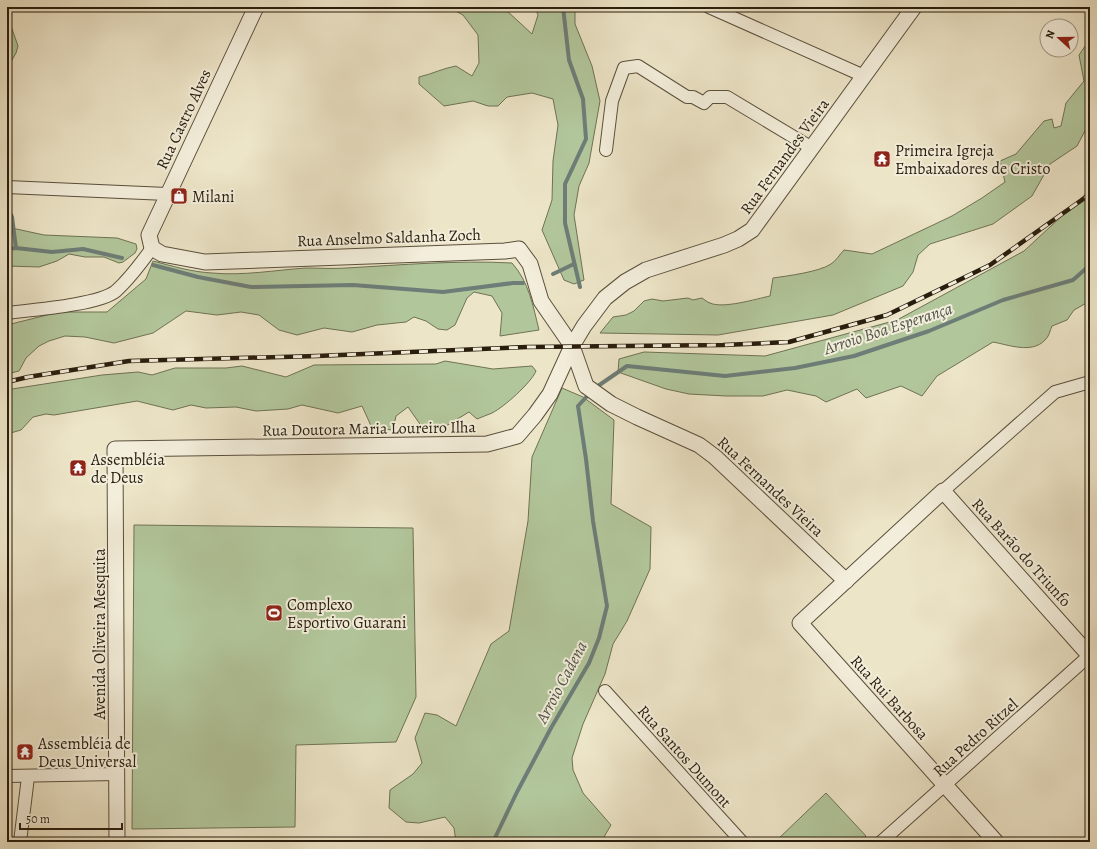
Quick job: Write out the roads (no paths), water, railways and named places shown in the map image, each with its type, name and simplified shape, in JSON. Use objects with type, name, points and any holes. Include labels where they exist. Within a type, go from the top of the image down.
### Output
[{"type":"street","name":"Rua Castro Alves","points":[[152,248],[149,235],[256,7]]},
{"type":"street","points":[[709,7],[864,76]]},
{"type":"street","name":"Rua Fernandes Vieira","points":[[846,581],[715,457],[699,445],[618,407],[586,386],[572,346],[584,326],[605,298],[624,282],[646,270],[724,245],[738,239],[752,230],[914,7]]},
{"type":"street","points":[[606,150],[612,101],[624,68],[638,66],[686,97],[693,97],[704,103],[710,98],[727,97],[812,148]]},
{"type":"street","points":[[7,187],[167,194]]},
{"type":"street","points":[[7,313],[93,302],[115,292],[152,248]]},
{"type":"street","name":"Rua Anselmo Saldanha Zoch","points":[[152,248],[162,254],[205,262],[505,251],[519,249],[530,264],[541,301],[572,346]]},
{"type":"street","name":"Rua Doutora Maria Loureiro Ilha","points":[[115,449],[487,444],[517,436],[550,394],[572,346]]},
{"type":"street","points":[[846,581],[943,491],[1055,392],[1090,382]]},
{"type":"street","name":"Avenida Oliveira Mesquita","points":[[115,449],[117,842]]},
{"type":"street","name":"Rua Barão do Triunfo","points":[[943,491],[1090,655]]},
{"type":"street","name":"Rua Rui Barbosa","points":[[846,581],[800,623],[996,842]]},
{"type":"street","name":"Rua Pedro Ritzel","points":[[881,842],[1090,655]]},
{"type":"street","name":"Rua Santos Dumont","points":[[605,691],[742,842]]},
{"type":"street","points":[[7,776],[28,777],[117,774]]},
{"type":"street","points":[[20,842],[28,777]]},
{"type":"waterway","name":"Arroio Cadena","points":[[563,7],[569,60],[583,99],[586,139],[565,184],[565,223],[580,287]]},
{"type":"waterway","points":[[8,209],[12,217],[16,248]]},
{"type":"waterway","points":[[7,249],[16,248],[52,252],[83,249],[122,258]]},
{"type":"waterway","points":[[553,274],[574,264]]},
{"type":"waterway","points":[[153,265],[198,277],[251,287],[353,285],[443,292],[523,283]]},
{"type":"waterway","name":"Arroio Boa Esperança","points":[[595,388],[627,366],[725,376],[795,368],[854,356],[929,331],[1003,300],[1073,280],[1090,265]]},
{"type":"waterway","name":"Arroio Cadena","points":[[493,842],[517,792],[551,728],[589,663],[599,638],[607,606],[593,521],[578,406],[590,393]]},
{"type":"railway","points":[[7,382],[28,377],[129,361],[317,356],[527,347],[723,345],[789,342],[887,315],[990,265],[1086,197],[1090,192]]},
{"type":"place","name":"Primeira Igreja Embaixadores de Cristo","points":[[882,159]]},
{"type":"place","name":"Milani","points":[[179,196]]},
{"type":"place","name":"Assembléia de Deus","points":[[78,468]]},
{"type":"place","name":"Complexo Esportivo Guarani","points":[[274,613]]},
{"type":"place","name":"Assembléia de Deus Universal","points":[[25,752]]}]
